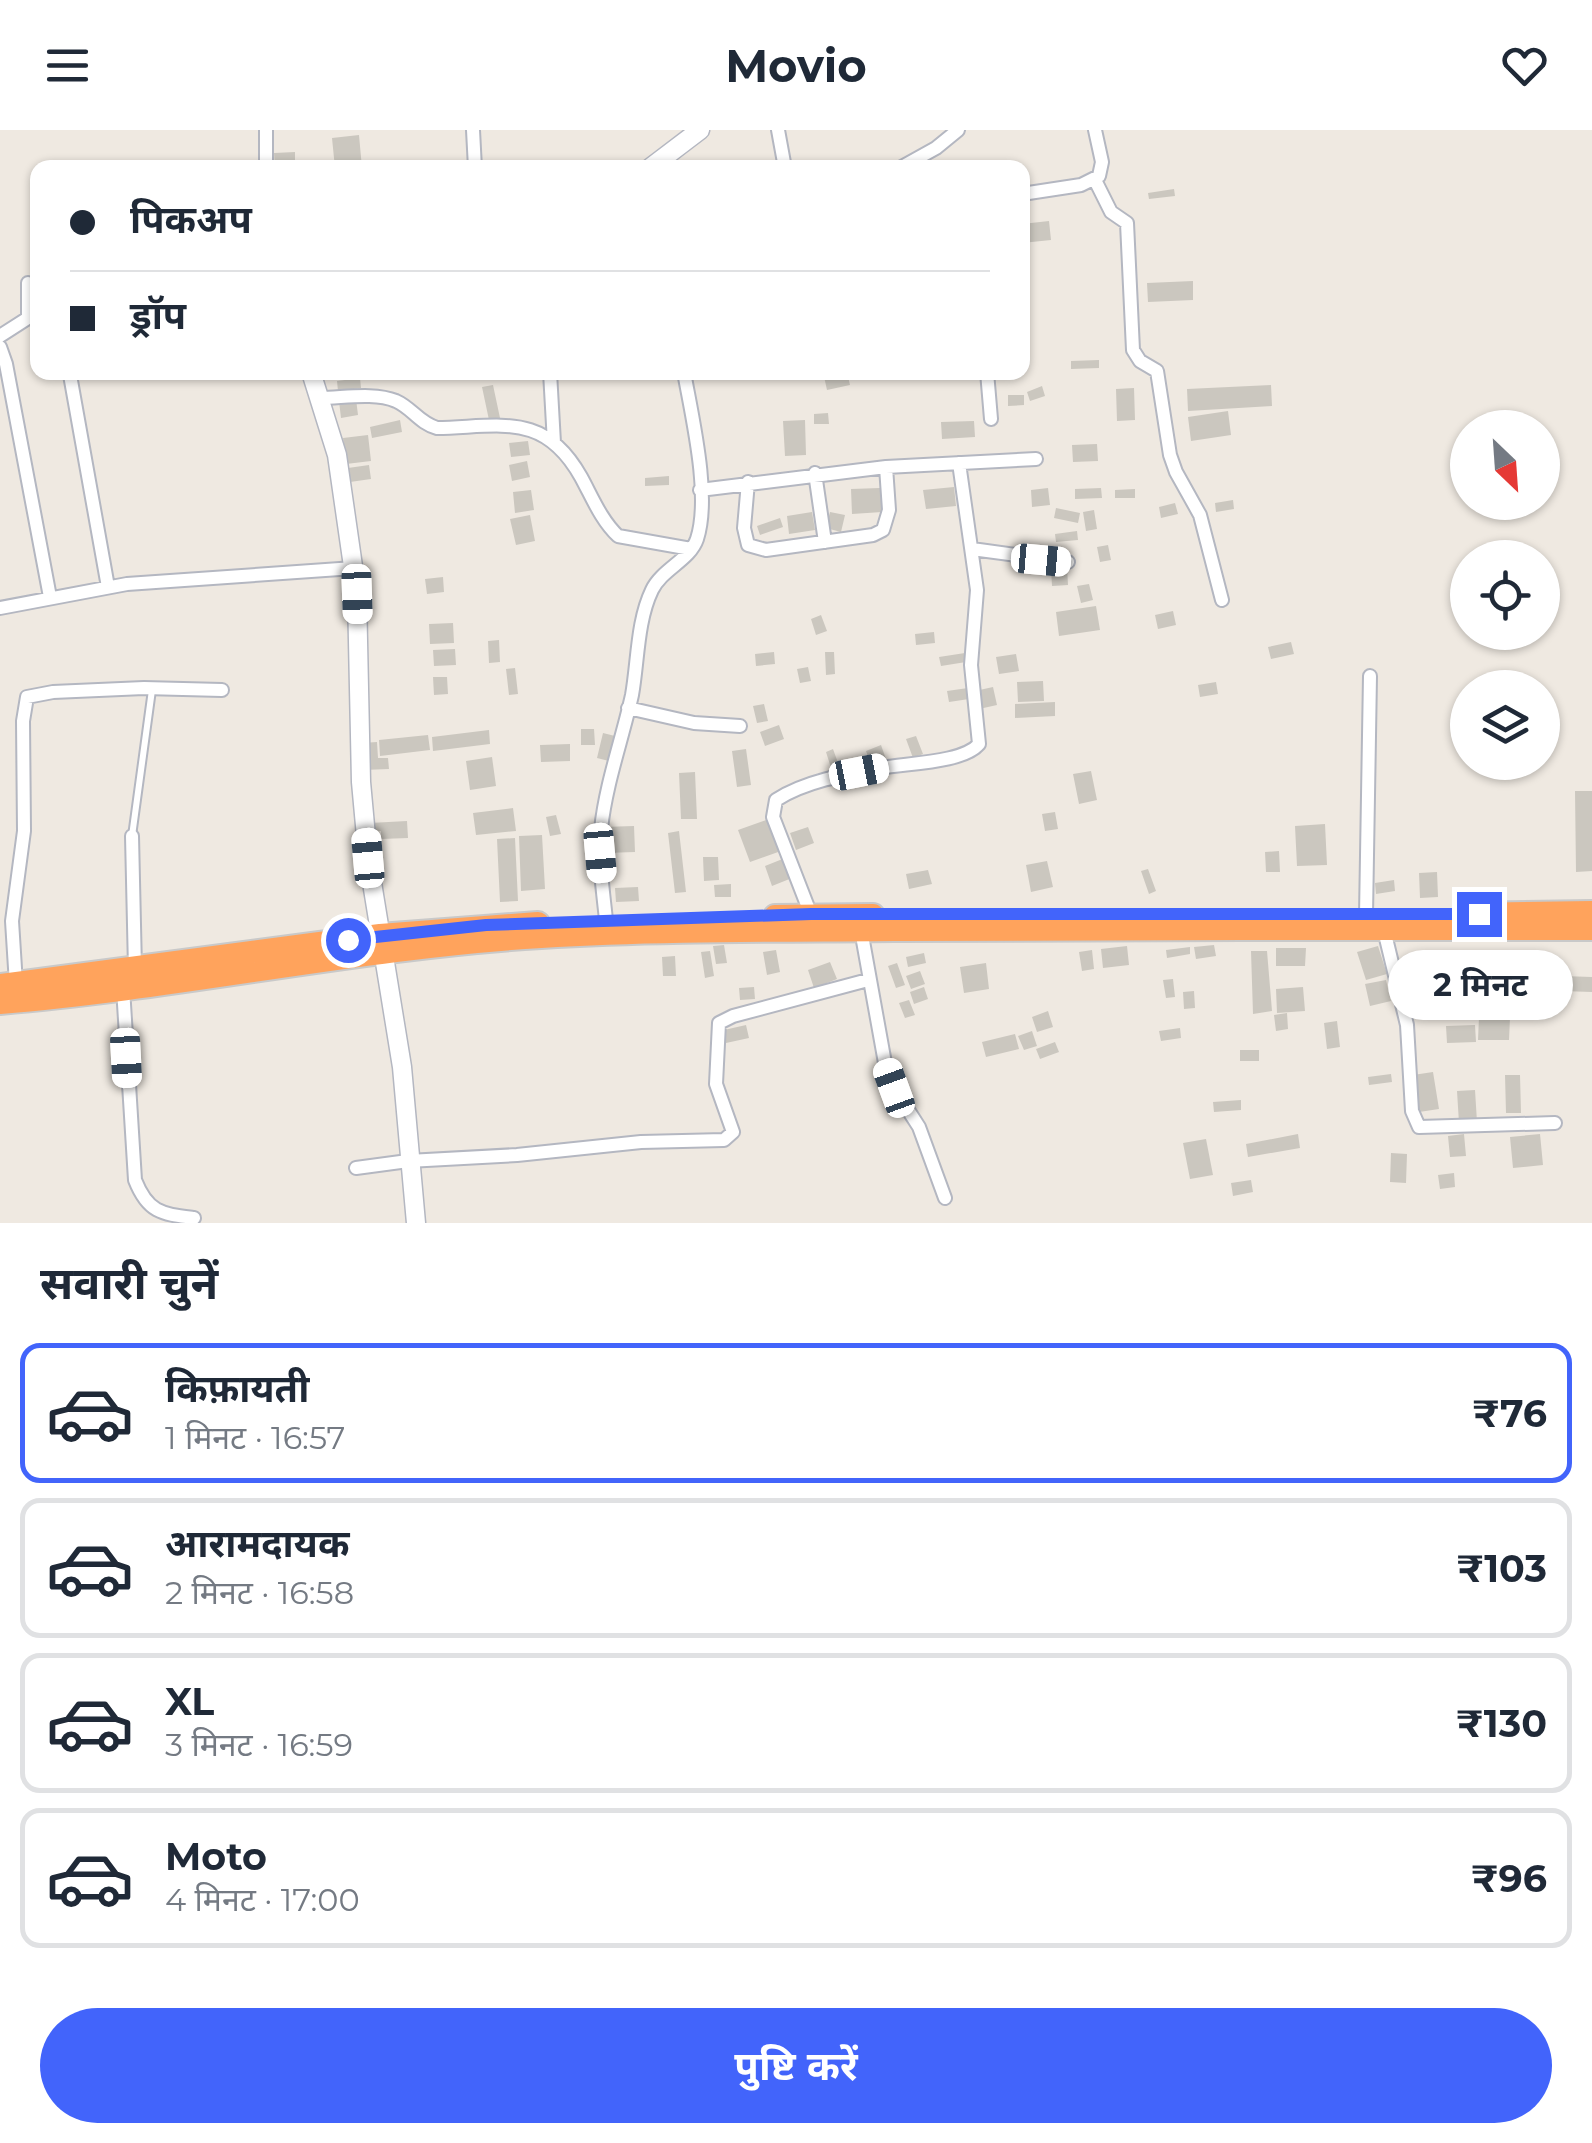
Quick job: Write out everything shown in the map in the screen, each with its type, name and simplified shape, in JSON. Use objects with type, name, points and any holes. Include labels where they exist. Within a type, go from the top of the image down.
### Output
[{"type":"highway","points":[[381,943],[860,930],[1375,923],[1592,912]]},
{"type":"highway","points":[[0,1003],[130,979],[486,925],[811,914],[1592,929]]},
{"type":"highway","points":[[8,984],[130,979]]},
{"type":"street","points":[[266,130],[266,160]]},
{"type":"street","points":[[473,130],[475,160]]},
{"type":"street","points":[[661,160],[700,130]]},
{"type":"street","points":[[778,130],[784,160]]},
{"type":"street","points":[[914,160],[958,130]]},
{"type":"street","points":[[1030,192],[1100,176],[1102,162],[1095,130]]},
{"type":"street","points":[[1094,180],[1111,212],[1127,224],[1133,350],[1140,360],[1154,367],[1160,378],[1170,454],[1200,515],[1222,600]]},
{"type":"street","points":[[0,336],[28,318],[28,283]]},
{"type":"street","points":[[0,347],[50,597]]},
{"type":"street","points":[[71,380],[108,586]]},
{"type":"street","points":[[314,380],[343,488],[354,568],[369,871],[402,1067],[416,1223]]},
{"type":"street","points":[[550,380],[554,443]]},
{"type":"street","points":[[606,920],[601,830],[651,592],[665,571],[692,549],[698,531],[698,450],[685,380]]},
{"type":"street","points":[[988,380],[991,419]]},
{"type":"street","points":[[320,398],[396,401],[426,425],[437,428],[522,426],[554,443],[576,468],[618,536],[692,549]]},
{"type":"street","points":[[700,490],[886,467],[1036,459]]},
{"type":"street","points":[[811,914],[773,817],[776,800],[811,785],[859,772],[959,755],[979,744],[971,665],[977,590],[960,463]]},
{"type":"street","points":[[748,482],[744,528],[748,546],[766,550],[883,530],[889,510],[886,467]]},
{"type":"street","points":[[815,474],[825,542]]},
{"type":"street","points":[[972,550],[1068,562]]},
{"type":"street","points":[[0,608],[108,586],[354,568]]},
{"type":"street","points":[[1370,676],[1375,923],[1407,1025],[1412,1110],[1418,1128],[1555,1123]]},
{"type":"street","points":[[8,984],[24,831],[24,701],[37,693],[152,688],[222,690]]},
{"type":"street","points":[[628,708],[694,723],[740,726]]},
{"type":"street","points":[[132,836],[134,1180],[152,1208],[194,1218]]},
{"type":"street","points":[[860,930],[885,1063],[894,1088],[919,1127],[945,1198]]},
{"type":"street","points":[[356,1168],[642,1142],[724,1140],[733,1132],[716,1084],[719,1023],[724,1018],[868,980]]},
{"type":"lane","points":[[132,836],[152,688]]},
{"type":"building","points":[[359,135],[361,160],[334,160],[332,138]]},
{"type":"building","points":[[295,152],[295,160],[274,160],[274,153]]},
{"type":"building","points":[[1174,189],[1175,196],[1149,199],[1148,193]]},
{"type":"building","points":[[1049,221],[1051,240],[1030,242],[1030,223]]},
{"type":"building","points":[[1193,281],[1193,300],[1148,302],[1147,283]]},
{"type":"building","points":[[1099,360],[1099,368],[1071,369],[1071,361]]},
{"type":"building","points":[[360,380],[361,388],[338,391],[337,381]]},
{"type":"building","points":[[825,380],[849,380],[850,385],[827,390]]},
{"type":"building","points":[[493,385],[500,418],[489,420],[482,387]]},
{"type":"building","points":[[1271,385],[1272,406],[1188,411],[1187,389]]},
{"type":"building","points":[[1042,386],[1045,396],[1030,401],[1027,392]]},
{"type":"building","points":[[1134,388],[1135,420],[1117,421],[1116,389]]},
{"type":"building","points":[[1008,395],[1024,395],[1024,405],[1008,406]]},
{"type":"building","points":[[356,399],[358,415],[341,418],[339,401]]},
{"type":"building","points":[[1228,411],[1231,435],[1191,441],[1188,417]]},
{"type":"building","points":[[828,413],[829,424],[814,424],[814,414]]},
{"type":"building","points":[[400,420],[402,432],[372,438],[370,427]]},
{"type":"building","points":[[805,420],[806,455],[785,456],[783,421]]},
{"type":"building","points":[[974,421],[975,437],[942,439],[941,422]]},
{"type":"building","points":[[368,435],[371,461],[346,464],[343,438]]},
{"type":"building","points":[[528,441],[530,455],[511,457],[509,443]]},
{"type":"building","points":[[1097,444],[1098,461],[1073,462],[1072,445]]},
{"type":"building","points":[[527,461],[530,477],[512,481],[509,465]]},
{"type":"building","points":[[369,465],[371,479],[350,482],[348,468]]},
{"type":"building","points":[[669,476],[669,485],[645,486],[645,478]]},
{"type":"building","points":[[954,487],[956,506],[926,509],[923,490]]},
{"type":"building","points":[[880,488],[882,512],[852,514],[851,489]]},
{"type":"building","points":[[1048,488],[1050,505],[1032,507],[1031,490]]},
{"type":"building","points":[[1101,488],[1102,498],[1075,499],[1075,489]]},
{"type":"building","points":[[1135,489],[1135,498],[1115,498],[1115,490]]},
{"type":"building","points":[[531,490],[534,510],[515,513],[513,492]]},
{"type":"building","points":[[1233,500],[1234,509],[1216,512],[1215,503]]},
{"type":"building","points":[[1175,503],[1178,514],[1161,518],[1159,507]]},
{"type":"building","points":[[1056,508],[1080,513],[1078,523],[1054,518]]},
{"type":"building","points":[[1094,510],[1097,529],[1086,531],[1083,512]]},
{"type":"building","points":[[812,512],[815,530],[789,534],[787,516]]},
{"type":"building","points":[[830,512],[845,515],[841,532],[826,528]]},
{"type":"building","points":[[530,515],[535,541],[516,545],[510,519]]},
{"type":"building","points":[[780,518],[783,527],[760,535],[757,526]]},
{"type":"building","points":[[1077,531],[1078,540],[1056,542],[1055,534]]},
{"type":"building","points":[[1108,545],[1111,560],[1100,562],[1097,547]]},
{"type":"building","points":[[1067,567],[1068,585],[1052,586],[1051,568]]},
{"type":"building","points":[[443,577],[444,592],[427,594],[425,579]]},
{"type":"building","points":[[1089,584],[1093,600],[1081,603],[1077,586]]},
{"type":"building","points":[[1096,606],[1100,630],[1059,636],[1056,612]]},
{"type":"building","points":[[1173,611],[1176,625],[1158,629],[1155,615]]},
{"type":"building","points":[[821,615],[827,631],[816,635],[811,619]]},
{"type":"building","points":[[453,623],[454,643],[430,644],[429,624]]},
{"type":"building","points":[[934,632],[935,643],[916,645],[915,634]]},
{"type":"building","points":[[499,640],[500,662],[489,663],[488,641]]},
{"type":"building","points":[[1291,642],[1294,654],[1271,659],[1268,647]]},
{"type":"building","points":[[455,649],[456,665],[434,666],[433,650]]},
{"type":"building","points":[[774,652],[775,664],[756,666],[755,654]]},
{"type":"building","points":[[825,652],[834,652],[835,674],[826,675]]},
{"type":"building","points":[[965,653],[966,662],[941,666],[939,657]]},
{"type":"building","points":[[1016,654],[1019,671],[999,674],[996,657]]},
{"type":"building","points":[[808,667],[811,681],[800,683],[797,669]]},
{"type":"building","points":[[515,668],[518,694],[509,695],[506,669]]},
{"type":"building","points":[[433,677],[447,677],[448,694],[434,695]]},
{"type":"building","points":[[1043,681],[1044,701],[1018,702],[1017,682]]},
{"type":"building","points":[[1216,682],[1218,694],[1200,697],[1198,685]]},
{"type":"building","points":[[993,687],[997,705],[979,709],[975,691]]},
{"type":"building","points":[[968,688],[969,699],[949,702],[947,691]]},
{"type":"building","points":[[1055,702],[1055,716],[1015,718],[1015,704]]},
{"type":"building","points":[[764,704],[768,721],[757,723],[753,706]]},
{"type":"building","points":[[779,725],[784,739],[765,746],[760,732]]},
{"type":"building","points":[[581,729],[594,729],[595,745],[581,745]]},
{"type":"building","points":[[489,730],[490,744],[433,751],[432,737]]},
{"type":"building","points":[[603,733],[615,736],[609,761],[597,758]]},
{"type":"building","points":[[428,735],[430,750],[380,756],[379,740]]},
{"type":"building","points":[[916,736],[923,754],[913,758],[906,739]]},
{"type":"building","points":[[377,742],[378,758],[388,758],[389,769],[363,770],[362,743]]},
{"type":"building","points":[[570,744],[570,761],[541,762],[540,745]]},
{"type":"building","points":[[881,745],[887,762],[872,767],[866,751]]},
{"type":"building","points":[[746,749],[751,785],[737,787],[732,751]]},
{"type":"building","points":[[833,749],[841,771],[833,774],[826,752]]},
{"type":"building","points":[[492,757],[496,786],[470,790],[466,761]]},
{"type":"building","points":[[1091,771],[1097,800],[1079,804],[1073,774]]},
{"type":"building","points":[[695,772],[697,819],[681,819],[679,773]]},
{"type":"building","points":[[1575,791],[1592,791],[1592,871],[1576,872]]},
{"type":"building","points":[[513,808],[516,831],[476,835],[473,813]]},
{"type":"building","points":[[1055,812],[1058,829],[1045,831],[1042,814]]},
{"type":"building","points":[[556,815],[561,834],[550,836],[546,817]]},
{"type":"building","points":[[769,819],[781,851],[750,862],[738,830]]},
{"type":"building","points":[[407,821],[408,838],[381,839],[381,831],[370,832],[370,823]]},
{"type":"building","points":[[1325,824],[1327,865],[1297,866],[1295,826]]},
{"type":"building","points":[[634,826],[635,852],[605,853],[603,827]]},
{"type":"building","points":[[808,827],[814,843],[796,850],[790,833]]},
{"type":"building","points":[[679,831],[686,892],[675,893],[668,833]]},
{"type":"building","points":[[542,835],[545,889],[521,891],[519,836]]},
{"type":"building","points":[[515,838],[518,901],[500,902],[497,839]]},
{"type":"building","points":[[1279,851],[1280,872],[1266,872],[1265,852]]},
{"type":"building","points":[[703,857],[718,857],[719,880],[704,881]]},
{"type":"building","points":[[785,858],[792,878],[772,886],[765,866]]},
{"type":"building","points":[[1047,861],[1053,887],[1031,892],[1026,865]]},
{"type":"building","points":[[1148,869],[1156,891],[1149,894],[1141,871]]},
{"type":"building","points":[[928,870],[932,884],[909,889],[906,874]]},
{"type":"building","points":[[1437,872],[1438,897],[1420,898],[1419,873]]},
{"type":"building","points":[[1394,880],[1395,891],[1376,894],[1375,883]]},
{"type":"building","points":[[731,884],[731,897],[715,897],[714,885]]},
{"type":"building","points":[[638,887],[639,901],[616,902],[615,888]]},
{"type":"building","points":[[724,945],[727,963],[716,964],[713,946]]},
{"type":"building","points":[[1214,945],[1216,956],[1196,959],[1194,947]]},
{"type":"building","points":[[1127,946],[1129,965],[1103,968],[1101,949]]},
{"type":"building","points":[[1378,946],[1387,974],[1366,980],[1357,952]]},
{"type":"building","points":[[1190,947],[1190,954],[1167,958],[1166,950]]},
{"type":"building","points":[[1276,948],[1306,948],[1305,966],[1276,966]]},
{"type":"building","points":[[776,950],[780,972],[767,975],[763,952]]},
{"type":"building","points":[[1092,950],[1094,969],[1082,971],[1079,952]]},
{"type":"building","points":[[710,951],[714,976],[705,978],[701,952]]},
{"type":"building","points":[[1251,951],[1267,951],[1272,1011],[1253,1014]]},
{"type":"building","points":[[924,953],[926,963],[908,967],[906,957]]},
{"type":"building","points":[[675,956],[676,976],[663,976],[662,957]]},
{"type":"building","points":[[1538,956],[1547,956],[1543,1000],[1534,999]]},
{"type":"building","points":[[830,962],[837,979],[814,988],[808,970]]},
{"type":"building","points":[[897,963],[905,985],[896,988],[888,966]]},
{"type":"building","points":[[986,963],[989,989],[964,993],[960,967]]},
{"type":"building","points":[[920,971],[925,984],[911,989],[906,976]]},
{"type":"building","points":[[1562,976],[1592,977],[1592,992],[1562,991]]},
{"type":"building","points":[[1173,979],[1175,997],[1166,998],[1163,980]]},
{"type":"building","points":[[1386,980],[1391,1001],[1370,1006],[1365,984]]},
{"type":"building","points":[[754,987],[755,999],[740,1000],[739,988]]},
{"type":"building","points":[[924,987],[928,999],[914,1004],[910,992]]},
{"type":"building","points":[[1303,987],[1305,1011],[1277,1013],[1276,989]]},
{"type":"building","points":[[1194,991],[1195,1008],[1184,1009],[1183,992]]},
{"type":"building","points":[[909,1000],[915,1015],[905,1018],[899,1003]]},
{"type":"building","points":[[1048,1011],[1053,1027],[1037,1032],[1032,1017]]},
{"type":"building","points":[[1287,1013],[1288,1029],[1276,1031],[1274,1015]]},
{"type":"building","points":[[1479,1017],[1510,1018],[1509,1040],[1478,1040]]},
{"type":"building","points":[[1337,1021],[1340,1047],[1327,1049],[1324,1023]]},
{"type":"building","points":[[746,1025],[749,1038],[726,1043],[724,1030]]},
{"type":"building","points":[[1475,1025],[1476,1042],[1447,1043],[1446,1026]]},
{"type":"building","points":[[1180,1028],[1181,1038],[1161,1041],[1159,1031]]},
{"type":"building","points":[[1032,1031],[1037,1046],[1024,1050],[1018,1036]]},
{"type":"building","points":[[1015,1034],[1019,1049],[986,1057],[982,1042]]},
{"type":"building","points":[[1055,1042],[1059,1052],[1040,1059],[1036,1049]]},
{"type":"building","points":[[1240,1050],[1259,1050],[1259,1061],[1240,1061]]},
{"type":"building","points":[[1433,1072],[1439,1109],[1419,1112],[1413,1075]]},
{"type":"building","points":[[1391,1074],[1392,1082],[1369,1085],[1368,1077]]},
{"type":"building","points":[[1505,1075],[1520,1075],[1521,1113],[1506,1113]]},
{"type":"building","points":[[1475,1090],[1477,1122],[1459,1123],[1457,1091]]},
{"type":"building","points":[[1241,1100],[1241,1110],[1214,1112],[1213,1102]]},
{"type":"building","points":[[1298,1134],[1300,1148],[1248,1157],[1246,1144]]},
{"type":"building","points":[[1464,1134],[1466,1156],[1450,1157],[1448,1136]]},
{"type":"building","points":[[1540,1134],[1543,1165],[1513,1168],[1510,1137]]},
{"type":"building","points":[[1206,1139],[1213,1175],[1190,1179],[1183,1143]]},
{"type":"building","points":[[1391,1153],[1407,1154],[1406,1183],[1390,1182]]},
{"type":"building","points":[[1454,1173],[1455,1187],[1440,1189],[1438,1175]]},
{"type":"building","points":[[1251,1180],[1253,1192],[1233,1196],[1231,1183]]},
{"type":"route","points":[[348,940],[486,925],[811,914],[1479,914]]}]
